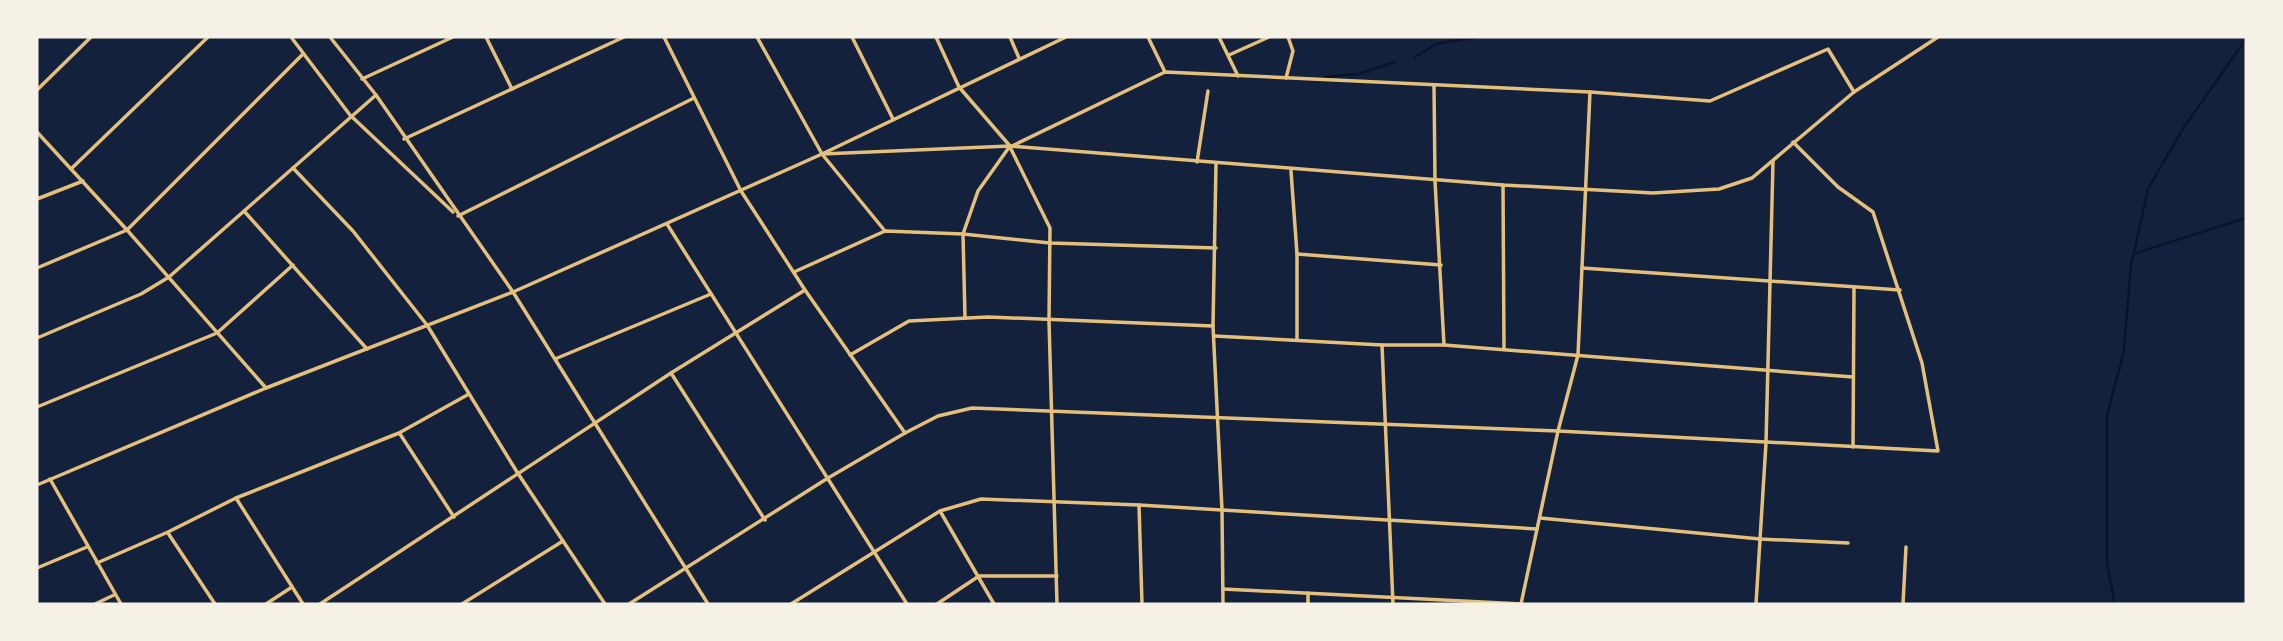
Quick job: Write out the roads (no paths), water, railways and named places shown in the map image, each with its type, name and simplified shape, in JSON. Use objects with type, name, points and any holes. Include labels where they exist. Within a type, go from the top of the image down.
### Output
[{"type":"street","points":[[37,90],[91,37]]},
{"type":"street","points":[[71,169],[208,37]]},
{"type":"street","points":[[291,37],[350,116],[458,216]]},
{"type":"street","points":[[330,37],[376,95],[404,139],[513,292],[708,604]]},
{"type":"street","points":[[362,79],[453,37]]},
{"type":"street","points":[[486,37],[512,89]]},
{"type":"street","points":[[404,139],[624,37]]},
{"type":"street","points":[[664,37],[741,191],[805,290],[905,433]]},
{"type":"street","points":[[757,37],[822,154],[885,231]]},
{"type":"street","points":[[852,37],[893,119]]},
{"type":"street","points":[[936,37],[959,87],[1010,146],[1050,228],[1049,321],[1057,604]]},
{"type":"street","points":[[1010,37],[1019,58]]},
{"type":"street","points":[[37,485],[265,388],[513,292],[822,154],[1066,37]]},
{"type":"street","points":[[1148,37],[1165,72]]},
{"type":"street","points":[[1220,37],[1238,76]]},
{"type":"street","points":[[1229,55],[1269,37]]},
{"type":"street","points":[[1286,78],[1293,51],[1288,37]]},
{"type":"street","points":[[822,154],[1010,146],[1435,181],[1678,193],[1719,189],[1752,178],[1854,92],[1938,37]]},
{"type":"street","points":[[965,318],[963,234],[978,191],[1010,146],[1165,72],[1590,92],[1710,101],[1828,49],[1854,92]]},
{"type":"street","points":[[37,268],[127,230],[302,55]]},
{"type":"street","points":[[1434,85],[1435,181],[1444,345]]},
{"type":"street","points":[[1197,162],[1208,91]]},
{"type":"street","points":[[1223,589],[1521,604],[1558,432],[1578,355],[1590,92]]},
{"type":"street","points":[[37,338],[141,295],[169,277],[376,95]]},
{"type":"street","points":[[458,216],[695,98]]},
{"type":"street","points":[[37,132],[169,277],[265,388]]},
{"type":"street","points":[[629,604],[828,478],[905,433],[938,416],[961,410],[1218,417],[1938,451],[1922,363],[1874,212],[1838,187],[1793,142]]},
{"type":"street","points":[[1756,604],[1769,370],[1773,162]]},
{"type":"street","points":[[1216,164],[1213,326],[1222,510],[1223,604]]},
{"type":"street","points":[[293,168],[353,231],[427,325],[517,472],[606,604]]},
{"type":"street","points":[[1291,170],[1297,254],[1297,340]]},
{"type":"street","points":[[37,199],[83,181]]},
{"type":"street","points":[[1503,185],[1504,349]]},
{"type":"street","points":[[244,211],[367,349]]},
{"type":"street","points":[[667,224],[907,604]]},
{"type":"street","points":[[794,272],[885,231],[963,234],[1050,243],[1216,248]]},
{"type":"street","points":[[1297,254],[1441,265]]},
{"type":"street","points":[[37,407],[217,333],[293,265]]},
{"type":"street","points":[[1582,268],[1900,290]]},
{"type":"street","points":[[1853,287],[1853,447]]},
{"type":"street","points":[[320,604],[454,517],[517,472],[805,290]]},
{"type":"street","points":[[555,359],[711,294]]},
{"type":"street","points":[[850,355],[909,321],[1006,317],[1049,321],[1213,326]]},
{"type":"street","points":[[1214,336],[1382,345],[1444,345],[1853,377]]},
{"type":"street","points":[[1382,345],[1393,604]]},
{"type":"street","points":[[671,373],[765,520]]},
{"type":"street","points":[[97,563],[236,498],[399,433],[469,394]]},
{"type":"street","points":[[399,433],[454,517]]},
{"type":"street","points":[[50,479],[121,604]]},
{"type":"street","points":[[236,498],[303,604]]},
{"type":"street","points":[[790,604],[940,511],[981,499],[1139,505],[1537,529]]},
{"type":"street","points":[[1139,505],[1142,604]]},
{"type":"street","points":[[940,511],[994,604]]},
{"type":"street","points":[[1540,518],[1760,539],[1847,543]]},
{"type":"street","points":[[168,532],[215,604]]},
{"type":"street","points":[[462,604],[563,541]]},
{"type":"street","points":[[37,568],[88,547]]},
{"type":"street","points":[[1903,604],[1906,547]]},
{"type":"street","points":[[937,604],[979,576],[1057,576]]},
{"type":"street","points":[[265,604],[292,587]]},
{"type":"street","points":[[1308,593],[1308,604]]},
{"type":"street","points":[[95,604],[114,595]]},
{"type":"waterway","points":[[1415,57],[1436,44],[1478,37]]},
{"type":"waterway","points":[[2115,604],[2107,564],[2107,416],[2124,350],[2131,266],[2148,189],[2184,127],[2246,39]]},
{"type":"waterway","points":[[1324,77],[1359,74],[1395,62]]},
{"type":"waterway","points":[[2136,253],[2246,218]]}]
